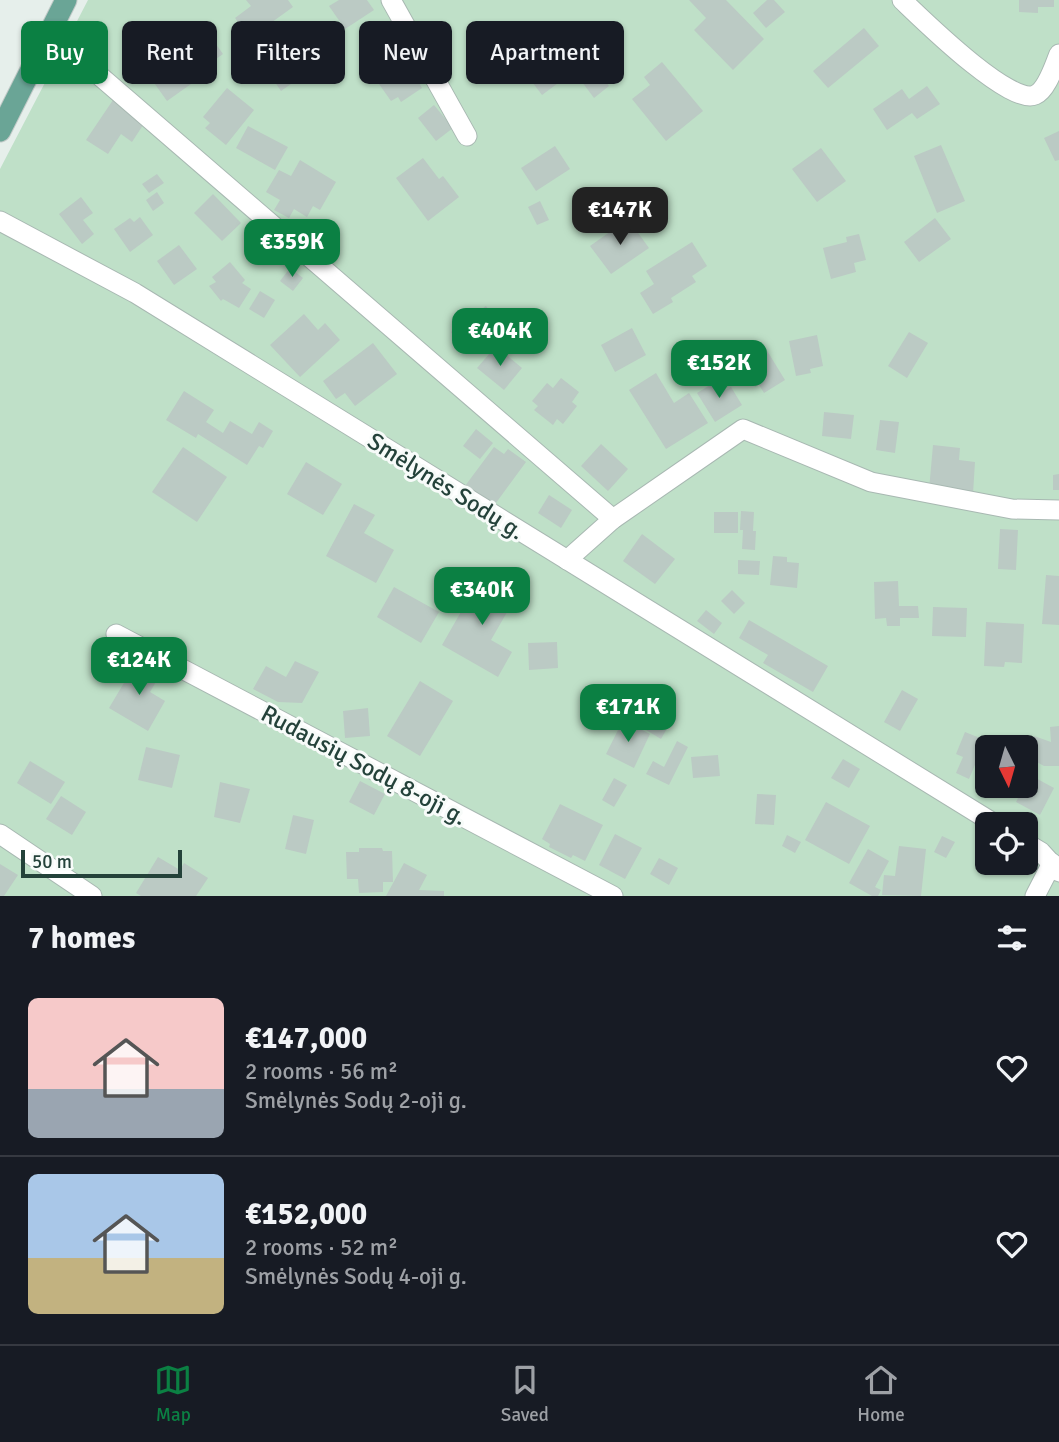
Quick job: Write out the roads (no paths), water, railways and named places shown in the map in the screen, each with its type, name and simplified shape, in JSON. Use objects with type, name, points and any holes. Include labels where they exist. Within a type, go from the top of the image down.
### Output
[{"type":"main road","points":[[55,21],[66,0]]},
{"type":"main road","points":[[0,131],[24,84]]},
{"type":"street","points":[[391,0],[467,136]]},
{"type":"street","points":[[902,0],[951,45],[1010,92],[1023,96],[1035,95],[1044,87],[1059,54]]},
{"type":"street","points":[[108,83],[613,519]]},
{"type":"street","name":"Smėlynės Sodų g.","points":[[0,221],[135,293],[976,812]]},
{"type":"street","points":[[567,560],[613,519],[743,429],[871,482],[1012,509],[1059,510]]},
{"type":"street","name":"Rudausių Sodų 8-oji g.","points":[[116,634],[613,896]]},
{"type":"street","points":[[0,834],[92,896]]},
{"type":"street","points":[[1035,896],[1056,867],[1038,853]]}]
